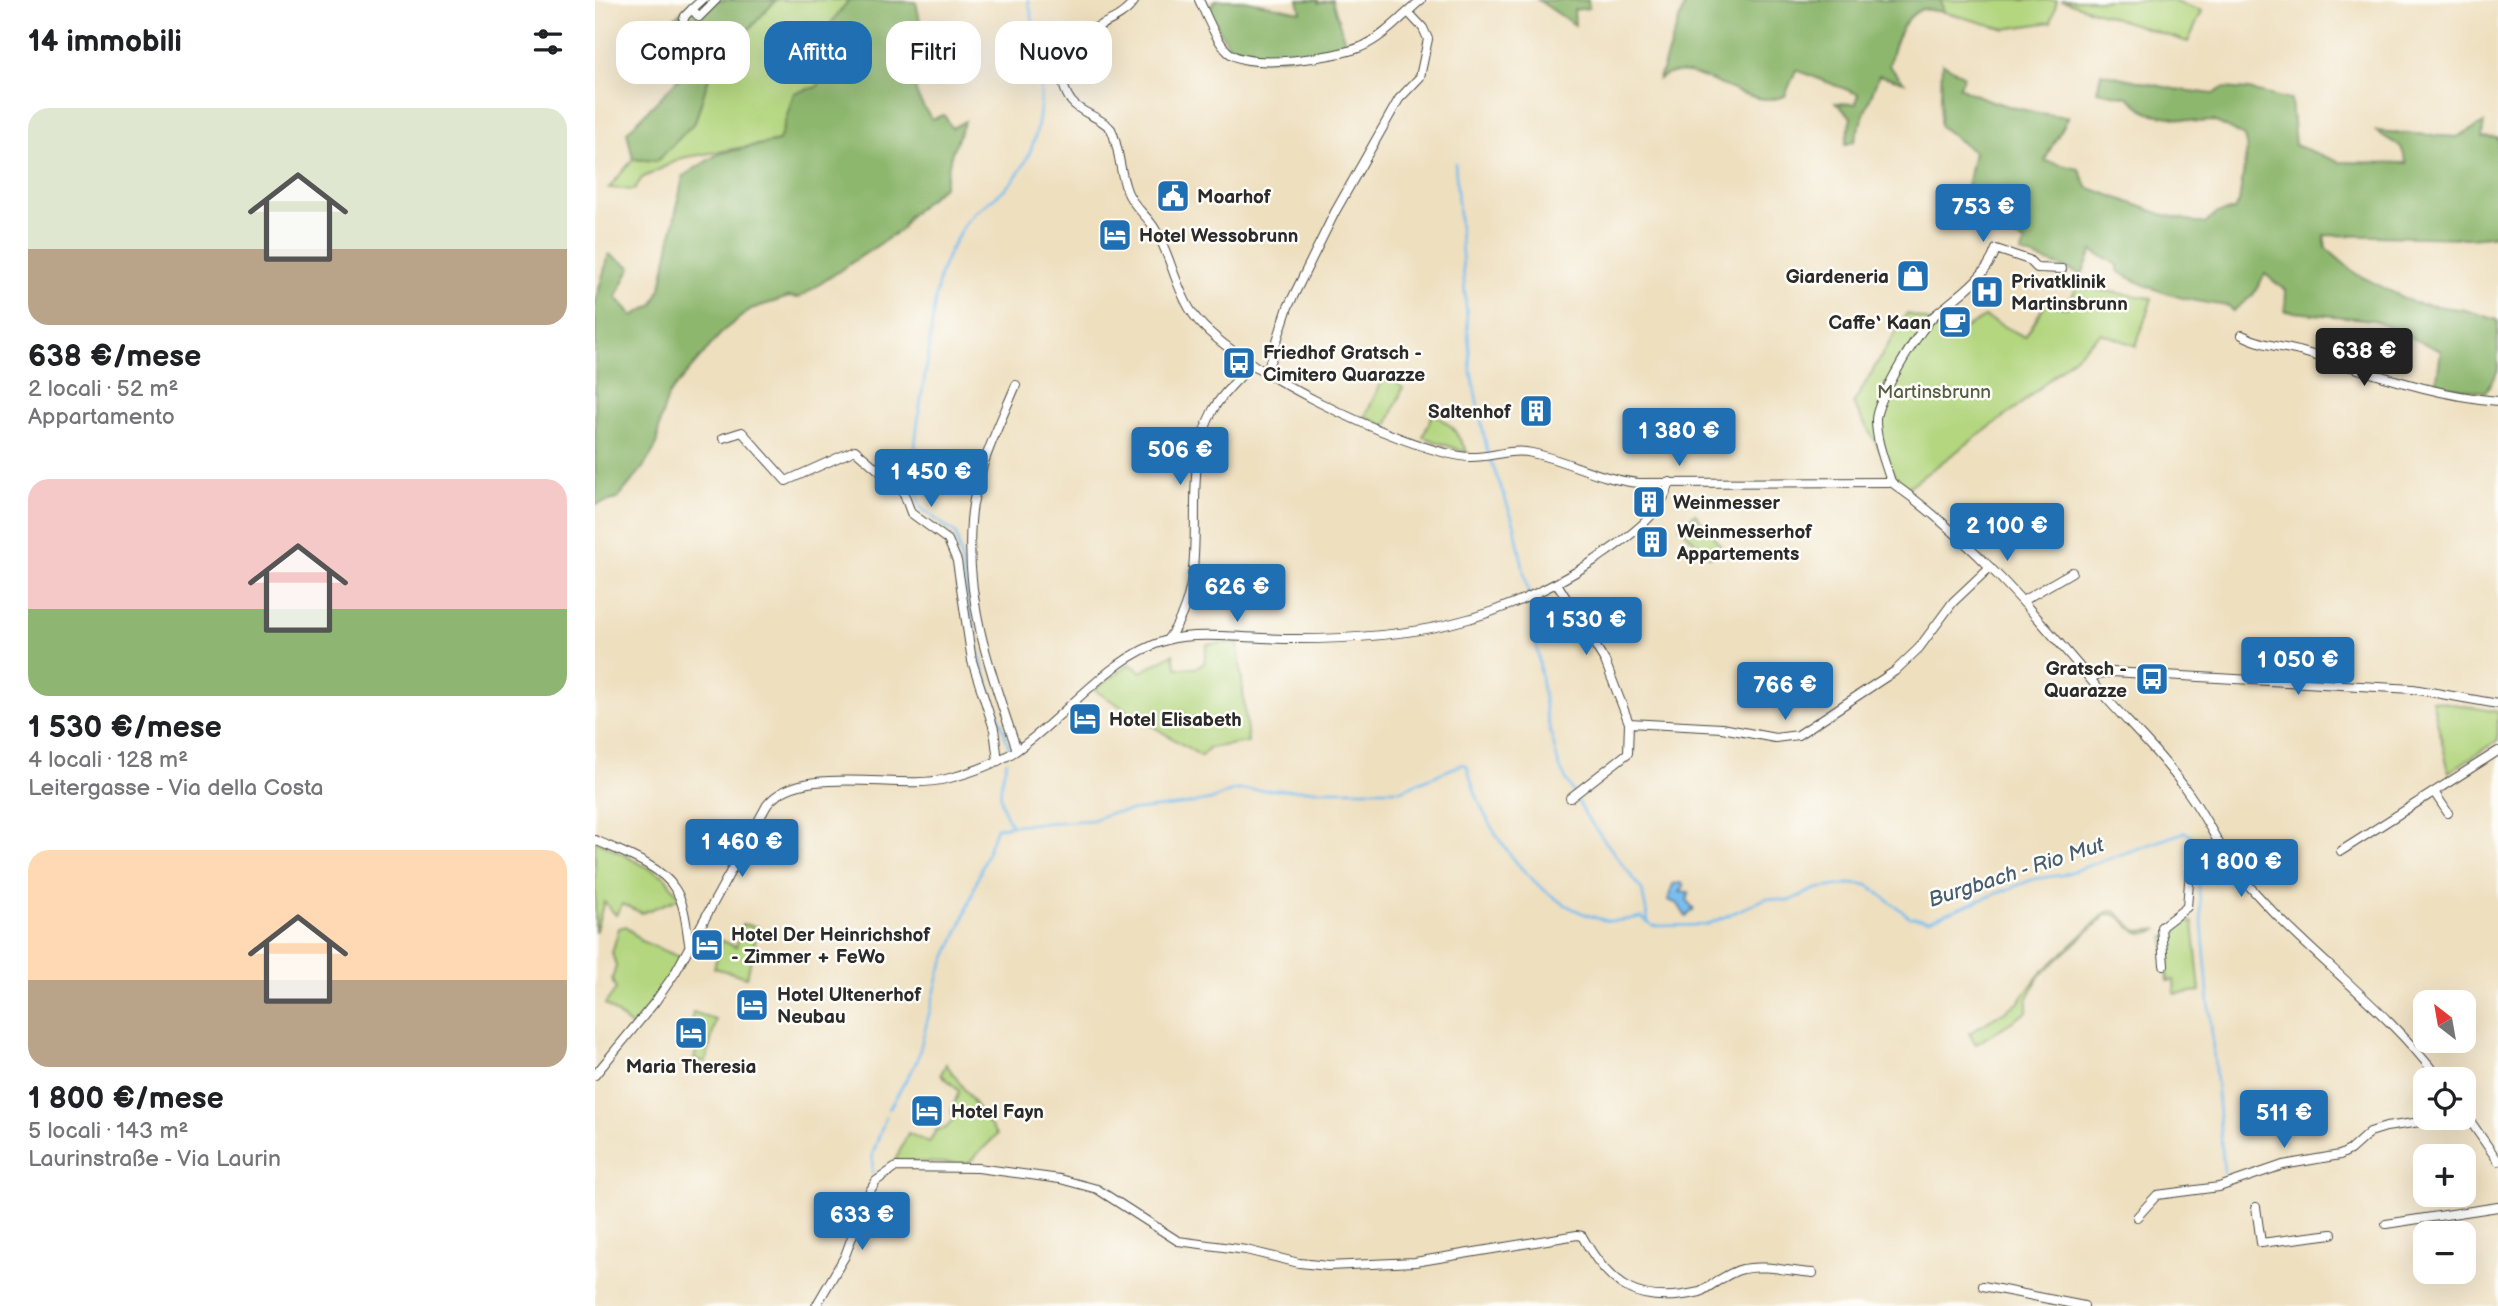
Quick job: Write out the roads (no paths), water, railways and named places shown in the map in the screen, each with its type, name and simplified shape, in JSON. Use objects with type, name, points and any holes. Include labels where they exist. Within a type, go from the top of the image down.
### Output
[{"type":"street","points":[[683,21],[702,0]]},
{"type":"street","points":[[692,9],[696,16],[703,15],[716,0]]},
{"type":"street","points":[[1135,0],[1124,12],[1076,40],[1066,56],[1063,82],[1075,106],[1111,129],[1126,191],[1136,208],[1157,232],[1191,311],[1217,339],[1252,364],[1322,405],[1362,423],[1469,457],[1531,453],[1616,481],[1891,482]]},
{"type":"street","points":[[1199,0],[1230,53],[1246,60],[1300,58],[1360,47],[1378,38],[1420,0]]},
{"type":"street","points":[[1267,371],[1288,307],[1335,212],[1399,99],[1420,77],[1428,39],[1423,28],[1408,12]]},
{"type":"street","points":[[2062,270],[2037,268],[2029,260],[1996,249],[1990,268],[1935,314],[1892,377],[1876,417],[1878,440],[1891,482],[1990,567],[2024,600],[2185,788],[2237,872],[2285,926],[2391,1021],[2429,1067]]},
{"type":"street","points":[[2242,335],[2256,343],[2298,351],[2394,382],[2467,398],[2498,401]]},
{"type":"street","points":[[595,1075],[655,1002],[767,805],[782,792],[811,783],[941,780],[998,761],[1017,750],[1091,685],[1167,640],[1179,625],[1193,585],[1194,493],[1199,456],[1213,410],[1252,364]]},
{"type":"street","points":[[1016,385],[989,448],[971,520],[973,589],[980,642],[1017,750]]},
{"type":"street","points":[[723,438],[742,432],[786,481],[855,450],[903,491],[911,513],[948,540],[957,561],[971,661],[994,729],[998,761]]},
{"type":"street","points":[[1167,640],[1301,639],[1428,631],[1483,617],[1557,584],[1619,544],[1648,518],[1666,496],[1670,482]]},
{"type":"street","points":[[1629,723],[1722,728],[1775,738],[1798,735],[1895,671],[1919,648],[1953,602],[1990,567]]},
{"type":"street","points":[[2024,600],[2072,572]]},
{"type":"street","points":[[1557,584],[1605,661],[1629,723],[1628,753],[1573,795]]},
{"type":"street","points":[[2092,678],[2098,674],[2112,672],[2413,689],[2498,704]]},
{"type":"street","points":[[2341,851],[2498,751]]},
{"type":"street","points":[[2434,792],[2448,813]]},
{"type":"street","points":[[595,840],[647,866],[671,883],[682,903],[689,943]]},
{"type":"street","points":[[2164,965],[2161,928],[2187,907],[2193,864],[2218,842]]},
{"type":"street","points":[[2137,1217],[2157,1195],[2219,1187],[2283,1165],[2340,1155],[2350,1150],[2369,1132],[2413,1124]]},
{"type":"street","points":[[2476,1130],[2498,1161]]},
{"type":"street","points":[[816,1306],[845,1256],[867,1196],[876,1181],[896,1167],[978,1168],[1060,1180],[1097,1189],[1178,1241],[1246,1250],[1318,1265],[1415,1262],[1577,1235],[1581,1236],[1602,1270],[1621,1290],[1648,1304],[1682,1300],[1744,1269],[1813,1273]]},
{"type":"street","points":[[2256,1207],[2261,1243],[2332,1234]]},
{"type":"street","points":[[2386,1224],[2498,1207]]},
{"type":"street","points":[[1983,1286],[2084,1306]]},
{"type":"water","points":[[1682,883],[1684,886],[1680,892],[1689,893],[1687,901],[1694,909],[1686,917],[1678,904],[1668,900],[1673,884]]},
{"type":"waterway","name":"Burgbach - Rio Mut","points":[[1009,747],[980,658],[956,534],[921,508],[915,449],[935,301],[943,266],[967,221],[1015,178],[1027,159],[1035,138],[1040,115],[1040,68],[1028,0]]},
{"type":"waterway","points":[[1455,163],[1471,372],[1487,450],[1514,523],[1533,617],[1546,714],[1559,766],[1586,816],[1642,890],[1648,920]]},
{"type":"waterway","name":"Burgbach - Rio Mut","points":[[1007,761],[1002,778],[1001,801],[1012,825],[1092,820],[1110,813],[1211,800],[1234,790],[1401,790],[1463,764],[1467,766],[1485,815],[1499,839],[1535,881],[1556,898],[1579,911],[1608,921],[1641,917],[1653,926],[1706,925],[1767,898],[1789,901],[1816,889],[1849,884],[1868,885],[1910,917],[1929,920],[2034,879],[2062,875],[2185,832],[2193,837],[2197,859]]},
{"type":"waterway","points":[[889,1109],[917,1061],[940,971],[961,925],[996,828],[1012,825]]},
{"type":"waterway","name":"Burgbach - Rio Mut","points":[[2197,866],[2224,1173]]},
{"type":"waterway","points":[[872,1173],[873,1153],[886,1116]]},
{"type":"place","name":"Moarhof","points":[[1173,196]]},
{"type":"place","name":"Hotel Wessobrunn","points":[[1115,235]]},
{"type":"place","name":"Giardeneria","points":[[1913,276]]},
{"type":"place","name":"Privatklinik Martinsbrunn","points":[[1987,292]]},
{"type":"place","name":"Caffe‘ Kaan","points":[[1955,322]]},
{"type":"place","name":"Friedhof Gratsch - Cimitero Quarazze","points":[[1239,363]]},
{"type":"place","name":"Saltenhof","points":[[1536,411]]},
{"type":"place","name":"Weinmesser","points":[[1649,502]]},
{"type":"place","name":"Weinmesserhof Appartements","points":[[1652,542]]},
{"type":"place","name":"Gratsch - Quarazze","points":[[2152,679]]},
{"type":"place","name":"Hotel Elisabeth","points":[[1085,719]]},
{"type":"place","name":"Hotel Der Heinrichshof - Zimmer + FeWo","points":[[707,945]]},
{"type":"place","name":"Hotel Ultenerhof Neubau","points":[[752,1005]]},
{"type":"place","name":"Maria Theresia","points":[[691,1033]]},
{"type":"place","name":"Hotel Fayn","points":[[927,1111]]},
{"type":"park label","name":"Martinsbrunn","points":[[1934,391]]}]
